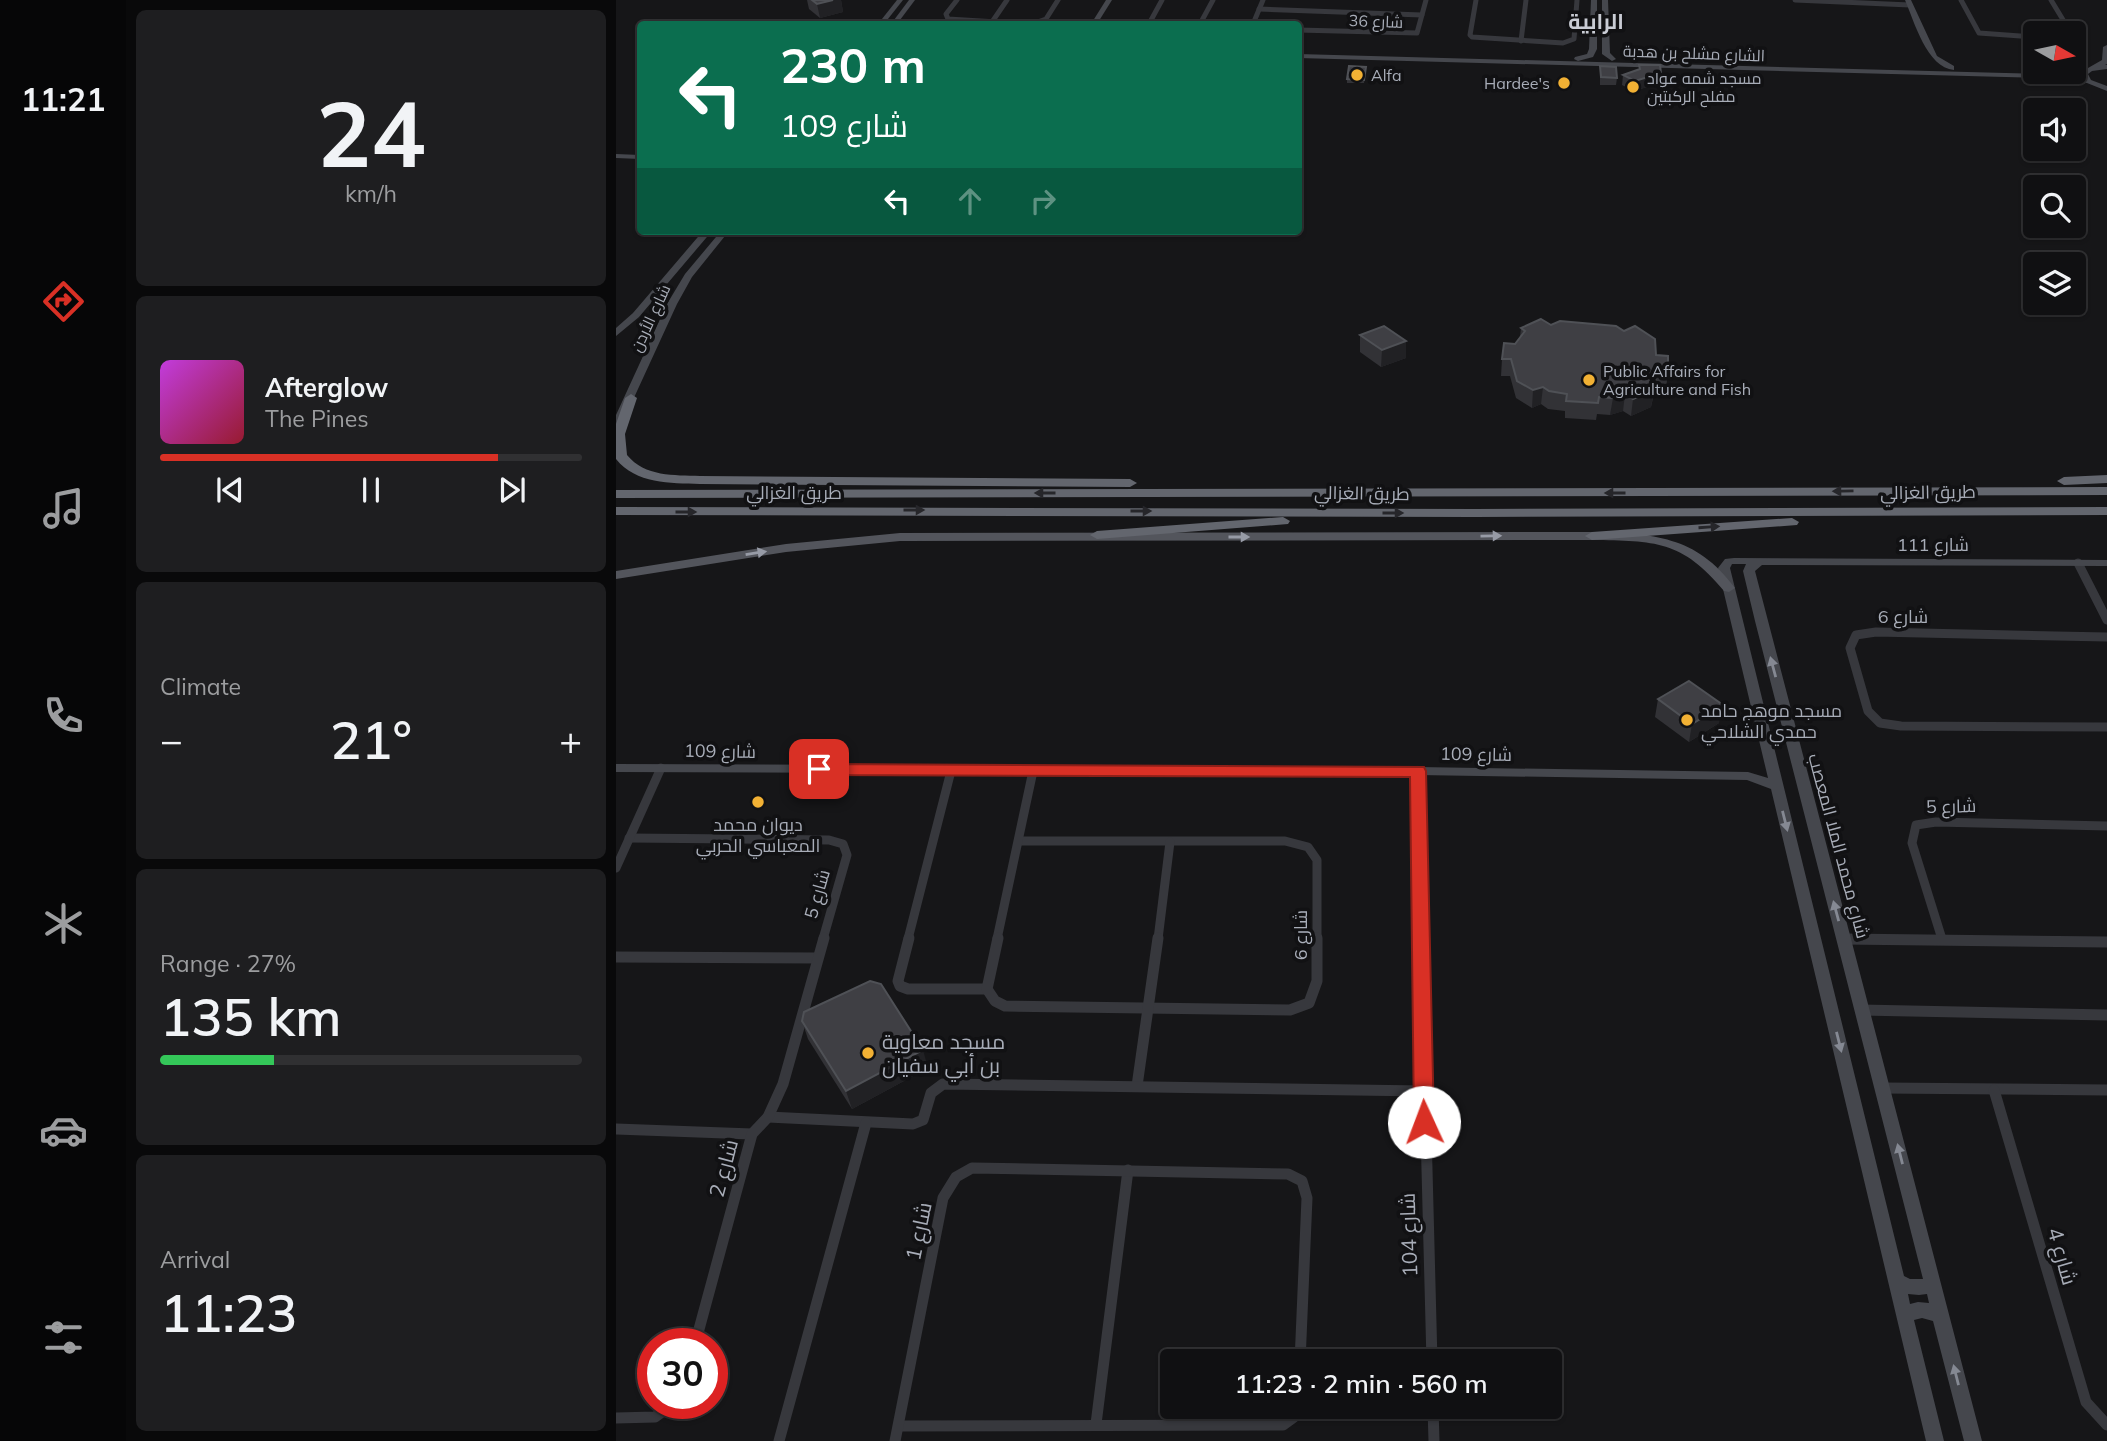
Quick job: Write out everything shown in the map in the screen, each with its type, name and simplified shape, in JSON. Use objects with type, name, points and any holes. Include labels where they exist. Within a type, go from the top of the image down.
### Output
[{"type":"highway","points":[[631,398],[619,435],[620,455],[634,470],[662,477],[834,482],[1038,481],[1370,492]]},
{"type":"highway","points":[[2044,482],[2107,474]]},
{"type":"highway","points":[[1905,491],[2107,479]]},
{"type":"highway","name":"طريق الغزالي","points":[[622,494],[2107,491]]},
{"type":"highway","name":"طريق الغزالي","points":[[617,511],[2107,511]]},
{"type":"highway","points":[[2003,511],[2107,518]]},
{"type":"highway","points":[[1097,534],[1266,522],[1351,512]]},
{"type":"highway","points":[[1592,536],[1838,520],[1878,512]]},
{"type":"main road","points":[[616,575],[786,548],[881,538],[1097,534],[1592,536],[1653,538],[1680,545],[1711,565],[1729,588]]},
{"type":"street","points":[[896,21],[912,0]]},
{"type":"street","points":[[952,21],[945,17],[957,0]]},
{"type":"street","points":[[993,21],[1007,0]]},
{"type":"street","points":[[1040,21],[1046,19],[1058,0]]},
{"type":"street","points":[[1096,21],[1109,0]]},
{"type":"street","points":[[1151,21],[1162,0]]},
{"type":"street","points":[[1202,21],[1213,0]]},
{"type":"street","points":[[1254,21],[1263,0]]},
{"type":"street","name":"شارع 36","points":[[1302,30],[1413,34],[1418,32],[1426,0]]},
{"type":"street","points":[[1476,0],[1470,35],[1472,37],[1572,42],[1577,0]]},
{"type":"street","points":[[1521,41],[1526,0]]},
{"type":"street","points":[[1578,59],[1590,55],[1592,49],[1594,0]]},
{"type":"street","points":[[1605,0],[1605,54],[1612,59]]},
{"type":"street","points":[[1795,0],[1909,2],[1934,57],[1951,68]]},
{"type":"street","points":[[1961,0],[1981,34],[2023,36]]},
{"type":"street","points":[[2051,0],[2064,21]]},
{"type":"street","points":[[883,21],[896,2]]},
{"type":"street","points":[[1259,9],[1422,15]]},
{"type":"street","points":[[1593,12],[1605,12]]},
{"type":"street","points":[[2107,47],[2106,61],[2084,74],[2088,82],[2107,89]]},
{"type":"street","name":"الشارع مشلح بن هدبة","points":[[1302,50],[1612,59],[1662,63]]},
{"type":"street","name":"الشارع مشلح بن هدبة","points":[[1302,56],[1662,63],[2039,76],[2088,82]]},
{"type":"street","points":[[1924,67],[1933,63],[1934,57]]},
{"type":"street","name":"الشارع مشلح بن هدبة","points":[[1686,64],[2023,70]]},
{"type":"street","points":[[616,156],[637,157]]},
{"type":"street","points":[[616,164],[637,165]]},
{"type":"street","points":[[706,235],[698,248],[701,251],[711,249]]},
{"type":"street","name":"شارع الأردن","points":[[616,332],[636,315],[706,235]]},
{"type":"street","name":"شارع الأردن","points":[[616,426],[672,304],[688,276],[722,235]]},
{"type":"street","points":[[1758,562],[1734,561],[1726,564],[1724,568],[1935,1441]]},
{"type":"street","name":"شارع 111","points":[[1758,562],[2107,563]]},
{"type":"street","name":"شارع محمد الملا المعصب","points":[[1758,562],[1750,567],[1749,571],[1761,621],[1973,1441]]},
{"type":"street","points":[[2078,563],[2107,620]]},
{"type":"street","points":[[1736,621],[1761,621]]},
{"type":"street","name":"شارع 6","points":[[2107,637],[1876,632],[1856,635],[1850,648],[1868,711],[1880,723],[1901,726],[2107,727]]},
{"type":"street","name":"شارع 109","points":[[616,768],[1418,771],[1748,776],[1759,773],[1771,764]]},
{"type":"street","points":[[616,867],[661,768]]},
{"type":"street","points":[[951,771],[898,981],[908,989],[987,989],[1033,771]]},
{"type":"street","name":"شارع 104","points":[[1418,771],[1423,1091],[1432,1349]]},
{"type":"street","name":"شارع 109","points":[[1748,776],[1777,786]]},
{"type":"street","name":"شارع 5","points":[[1942,940],[1912,843],[1916,825],[1936,822],[2107,826]]},
{"type":"street","name":"شارع 5","points":[[629,838],[829,840],[843,844],[847,855],[783,1084],[768,1117],[752,1134]]},
{"type":"street","name":"شارع 6","points":[[987,989],[992,1001],[1001,1006],[1015,1008],[1290,1010],[1309,1003],[1317,982],[1317,860],[1308,847],[1285,841],[1020,841]]},
{"type":"street","points":[[1137,1086],[1170,842]]},
{"type":"street","points":[[1843,939],[2107,942]]},
{"type":"street","points":[[616,957],[817,958]]},
{"type":"street","points":[[1861,1010],[2107,1015]]},
{"type":"street","points":[[768,1117],[913,1124],[923,1120],[929,1093],[937,1085],[943,1084],[1423,1091]]},
{"type":"street","points":[[1883,1088],[2107,1090]]},
{"type":"street","name":"شارع 4","points":[[1994,1090],[2086,1402],[2107,1425]]},
{"type":"street","points":[[779,1441],[866,1123]]},
{"type":"street","name":"شارع 2","points":[[616,1129],[752,1134],[699,1328]]},
{"type":"street","name":"شارع 1","points":[[895,1441],[943,1198],[956,1177],[972,1168],[1288,1174],[1302,1181],[1307,1198],[1301,1349]]},
{"type":"street","points":[[1096,1424],[1128,1170]]},
{"type":"street","points":[[1896,1281],[1912,1288],[1927,1286],[1933,1282]]},
{"type":"street","points":[[1905,1317],[1910,1312],[1925,1309],[1941,1316]]},
{"type":"street","points":[[616,1418],[637,1419]]},
{"type":"street","points":[[898,1426],[1283,1425],[1291,1419]]},
{"type":"street","points":[[1433,1419],[1434,1441]]},
{"type":"building","points":[[812,0],[833,0],[817,4]]},
{"type":"building","points":[[1639,65],[1660,65],[1661,73],[1635,81],[1623,75],[1640,69]]},
{"type":"building","name":"Alfa","points":[[1349,66],[1366,67],[1364,80],[1347,79]]},
{"type":"building","points":[[1600,66],[1616,67],[1617,78],[1601,77]]},
{"type":"building","name":"Public Affairs for Agriculture and Fish","points":[[1541,319],[1551,325],[1560,321],[1616,326],[1624,331],[1635,326],[1655,339],[1656,355],[1668,356],[1668,372],[1657,372],[1653,390],[1633,399],[1625,394],[1613,398],[1599,397],[1598,403],[1566,401],[1567,394],[1549,391],[1543,387],[1533,390],[1517,381],[1511,359],[1502,359],[1504,343],[1515,344],[1525,331],[1521,328]]},
{"type":"building","points":[[1384,326],[1406,341],[1382,350],[1360,335]]},
{"type":"building","points":[[1689,681],[1723,705],[1692,724],[1658,699]]},
{"type":"building","name":"مسجد معاوية بن أبي سفيان","points":[[870,981],[881,984],[923,1050],[846,1091],[802,1021],[804,1012]]},
{"type":"place","name":"Alfa","points":[[1357,75]]},
{"type":"place","name":"Hardee's","points":[[1564,83]]},
{"type":"place","name":"مسجد شمه عواد مفلح الركبتين","points":[[1633,87]]},
{"type":"place","name":"Public Affairs for Agriculture and Fish","points":[[1589,380]]},
{"type":"place","name":"مسجد موهج حامد حمدي الشلاحي","points":[[1687,720]]},
{"type":"place","name":"ديوان محمد المعباسي الحربي","points":[[758,802]]},
{"type":"place","name":"مسجد معاوية بن أبي سفيان","points":[[868,1053]]},
{"type":"district","name":"الرابية","points":[[1596,21]]},
{"type":"route","points":[[819,769],[1418,771],[1424,1122]]}]
